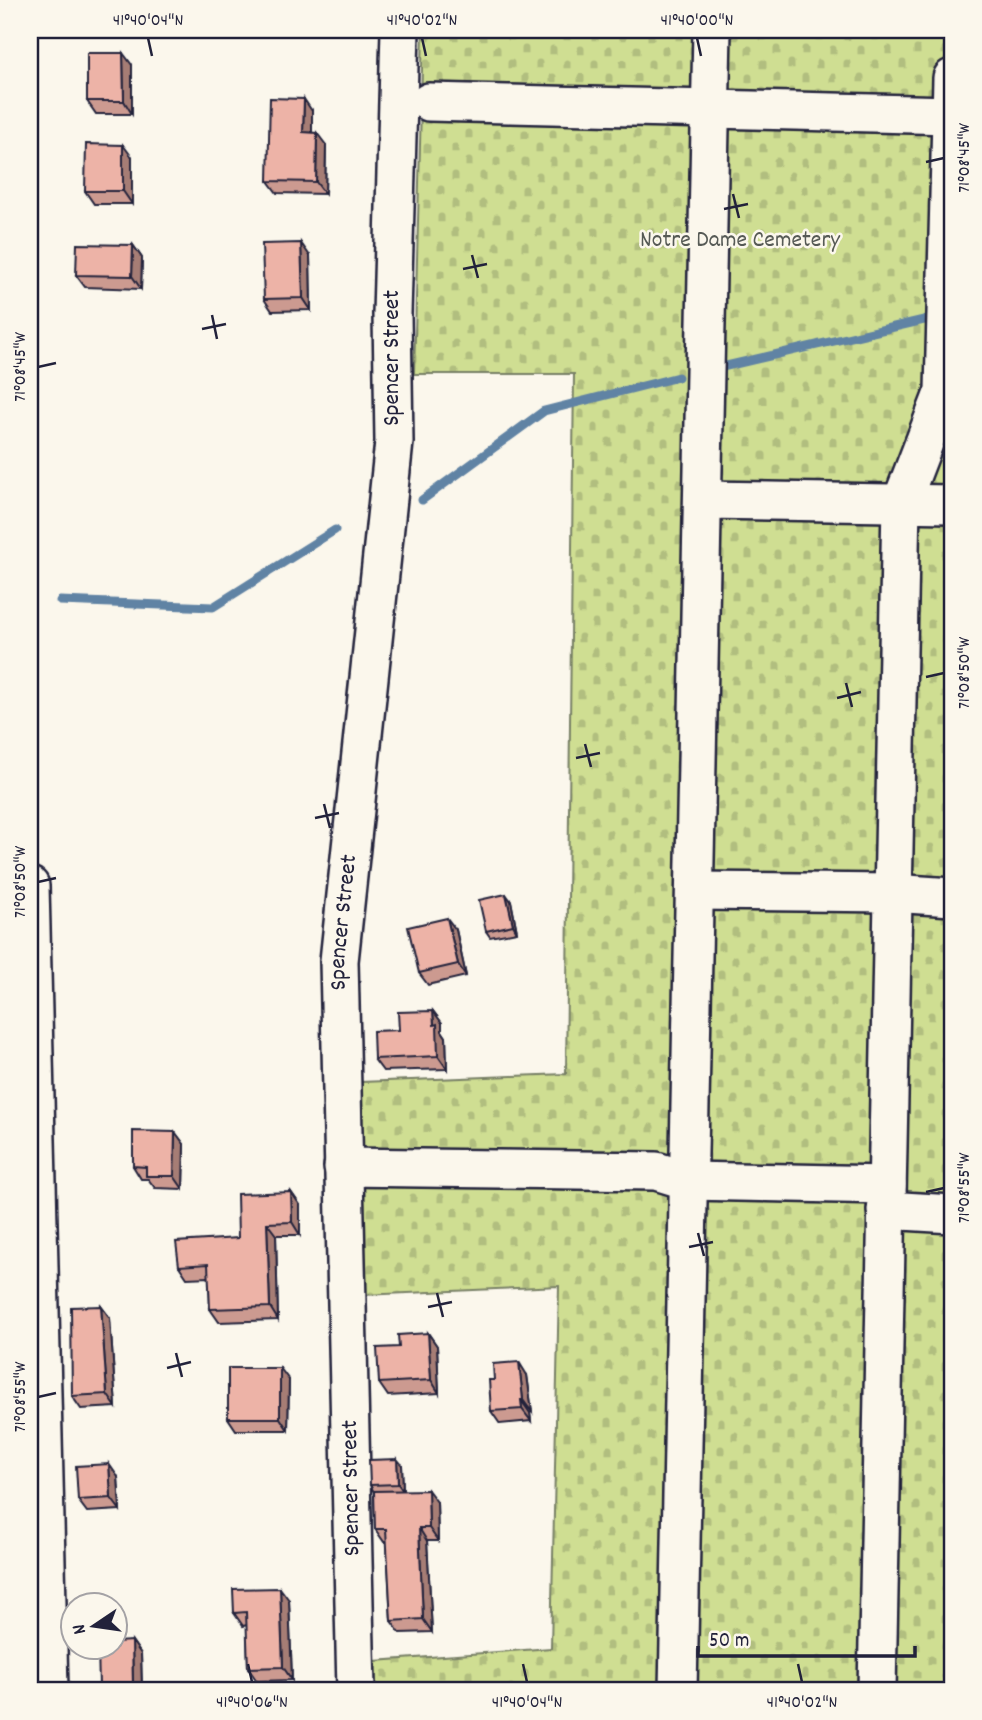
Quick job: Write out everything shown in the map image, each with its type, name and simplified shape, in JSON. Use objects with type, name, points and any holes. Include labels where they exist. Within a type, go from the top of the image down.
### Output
[{"type":"street","name":"Spencer Street","points":[[356,1690],[339,961],[394,442],[392,314],[400,30]]},
{"type":"street","points":[[678,1690],[712,30]]},
{"type":"street","points":[[877,1690],[901,503],[948,402],[952,78]]},
{"type":"street","points":[[429,102],[952,115]]},
{"type":"street","points":[[703,500],[952,504]]},
{"type":"street","points":[[30,886],[49,1690]]},
{"type":"street","points":[[695,891],[892,893],[952,897]]},
{"type":"street","points":[[343,1167],[656,1171],[690,1181],[886,1198],[952,1214]]},
{"type":"green space","name":"Notre Dame Cemetery","points":[[423,30],[952,30],[952,1690],[376,1690],[375,1661],[551,1648],[559,1286],[364,1295],[361,1082],[566,1074],[574,374],[414,374]]},
{"type":"building","points":[[87,53],[123,53],[124,101],[87,101]]},
{"type":"building","points":[[270,98],[304,99],[303,132],[317,133],[316,182],[268,181]]},
{"type":"building","points":[[86,144],[123,145],[123,191],[85,191]]},
{"type":"building","points":[[301,243],[303,298],[264,299],[262,244]]},
{"type":"building","points":[[77,244],[133,245],[132,276],[76,275]]},
{"type":"building","points":[[506,894],[513,925],[486,931],[479,900]]},
{"type":"building","points":[[447,918],[458,964],[419,973],[408,927]]},
{"type":"building","points":[[433,1011],[434,1025],[437,1024],[438,1056],[374,1059],[373,1031],[399,1030],[398,1012]]},
{"type":"building","points":[[133,1131],[175,1132],[174,1176],[146,1176],[146,1167],[133,1166]]},
{"type":"building","points":[[291,1192],[292,1222],[267,1223],[270,1307],[210,1309],[208,1264],[179,1266],[176,1242],[238,1238],[237,1194]]},
{"type":"building","points":[[101,1306],[107,1394],[72,1396],[71,1307]]},
{"type":"building","points":[[428,1333],[431,1380],[379,1383],[377,1348],[399,1347],[398,1335]]},
{"type":"building","points":[[519,1362],[522,1409],[491,1411],[489,1380],[494,1380],[493,1364]]},
{"type":"building","points":[[228,1368],[280,1368],[280,1418],[228,1418]]},
{"type":"building","points":[[397,1459],[398,1484],[370,1485],[369,1460]]},
{"type":"building","points":[[109,1464],[111,1498],[78,1500],[76,1466]]},
{"type":"building","points":[[428,1490],[429,1528],[419,1528],[423,1619],[391,1621],[386,1529],[375,1529],[374,1491]]},
{"type":"building","points":[[280,1588],[283,1667],[248,1668],[246,1612],[234,1613],[233,1589]]},
{"type":"building","points":[[130,1641],[133,1686],[99,1687],[98,1660],[130,1660]]},
{"type":"waterway","points":[[722,367],[924,320]]},
{"type":"waterway","points":[[422,500],[544,411],[678,377]]},
{"type":"waterway","points":[[60,601],[213,607],[335,530]]}]
